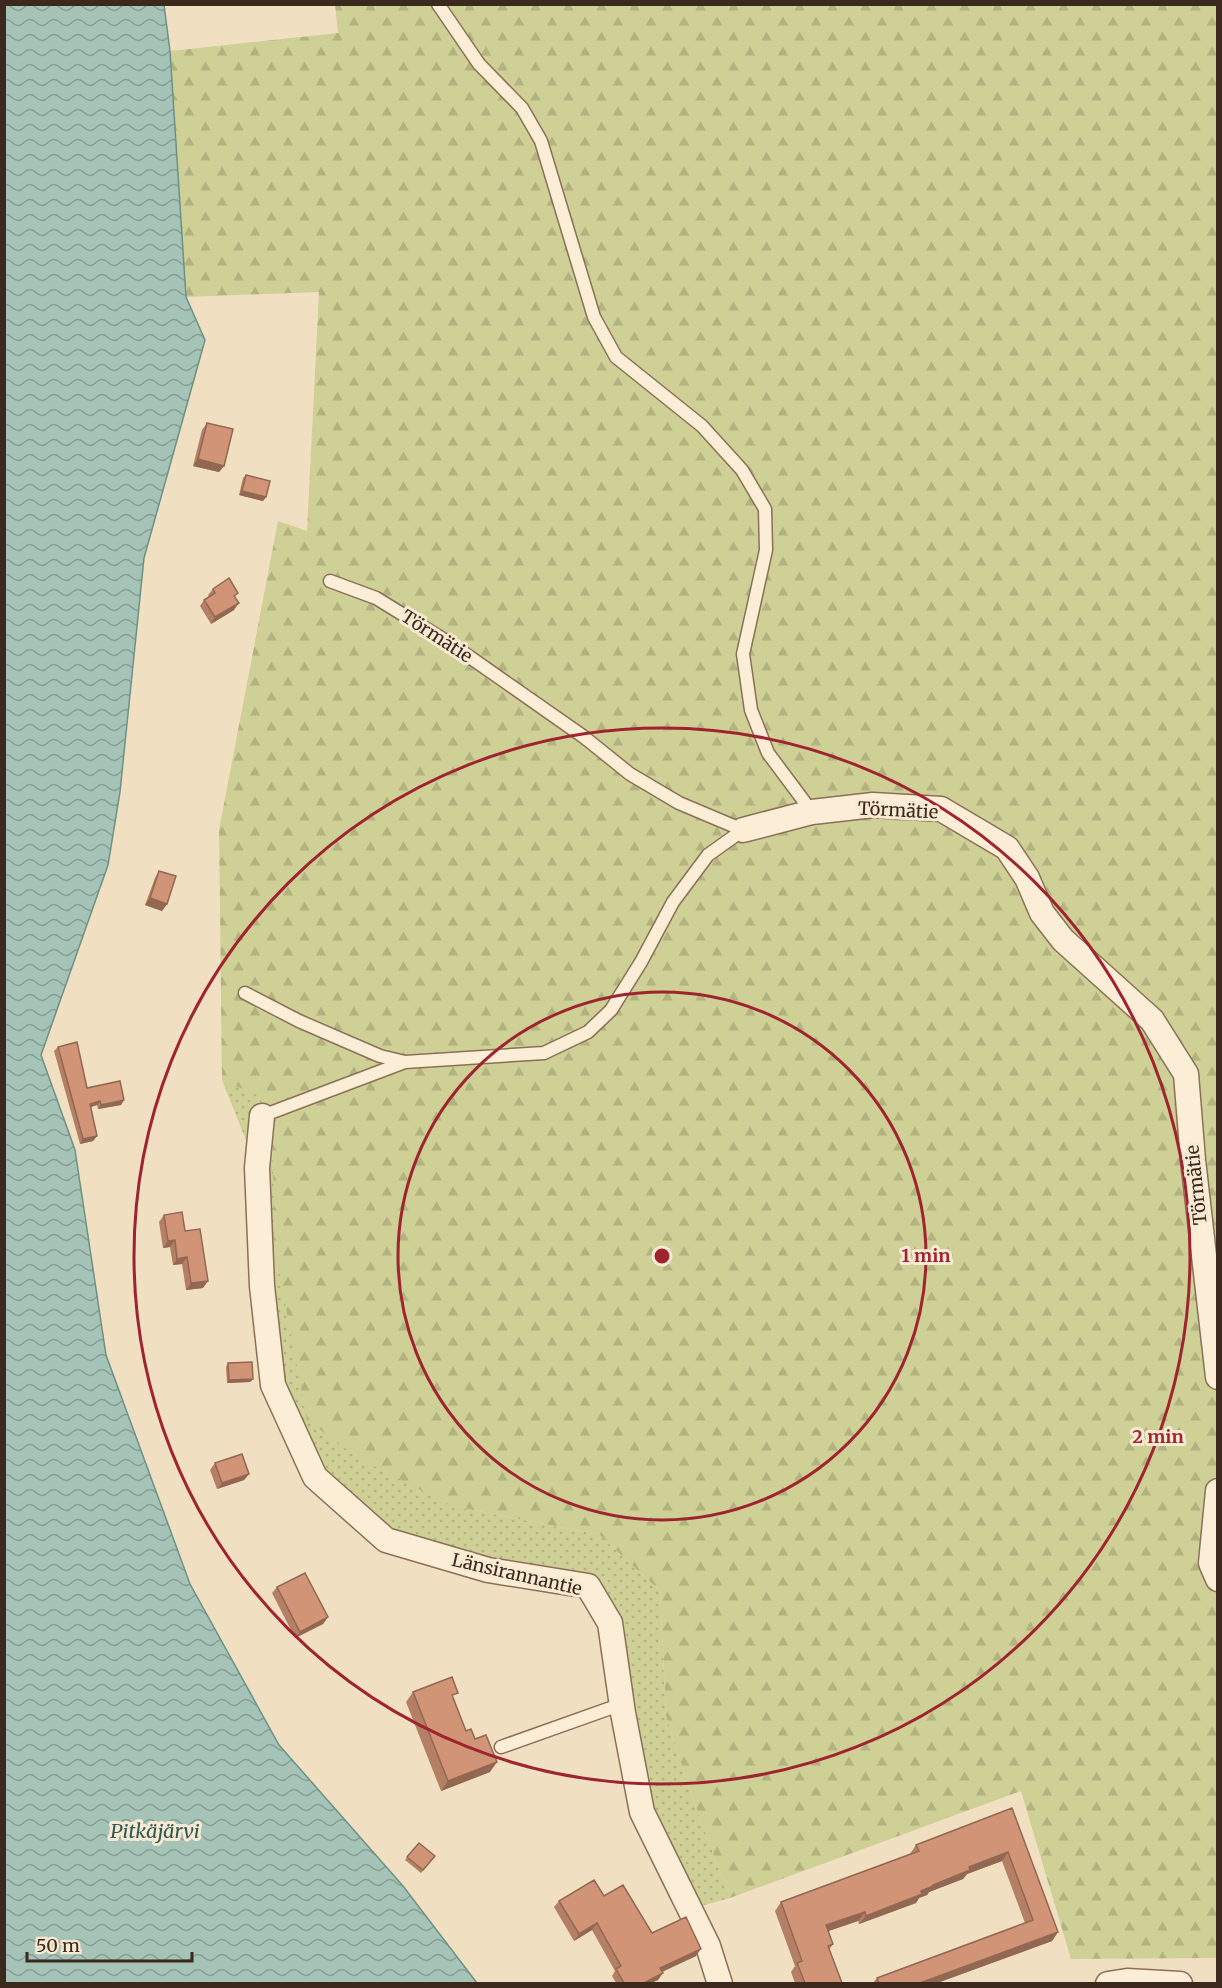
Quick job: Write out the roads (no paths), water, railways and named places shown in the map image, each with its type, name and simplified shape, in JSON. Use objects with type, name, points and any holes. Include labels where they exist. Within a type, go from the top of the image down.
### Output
[{"type":"street","name":"Törmätie","points":[[743,830],[812,812],[873,805],[941,809],[1007,848],[1026,878],[1042,913],[1063,940],[1152,1020],[1186,1074],[1193,1160],[1218,1377]]},
{"type":"street","name":"Länsirannantie","points":[[262,1116],[257,1168],[262,1286],[273,1385],[315,1477],[386,1540],[488,1570],[588,1586],[610,1623],[642,1812],[708,1946],[720,1983]]},
{"type":"street","points":[[1218,1491],[1211,1563],[1218,1579]]},
{"type":"street","points":[[1108,1983],[1127,1980],[1179,1983]]},
{"type":"lane","points":[[438,4],[479,64],[522,108],[541,141],[594,317],[616,357],[702,426],[742,470],[765,509],[766,550],[742,654],[751,711],[768,753],[812,812]]},
{"type":"lane","name":"Törmätie","points":[[330,581],[376,598],[454,646],[584,737],[630,774],[679,803],[743,830]]},
{"type":"lane","points":[[262,1116],[405,1062],[544,1053],[588,1032],[611,1010],[641,962],[673,902],[708,855],[743,830]]},
{"type":"lane","points":[[245,993],[299,1021],[380,1056],[405,1062]]},
{"type":"lane","points":[[501,1747],[622,1704]]},
{"type":"water","name":"Pitkäjärvi","points":[[5,4],[164,5],[170,51],[186,297],[205,340],[144,558],[120,792],[108,865],[41,1055],[75,1150],[106,1355],[190,1584],[279,1745],[403,1886],[477,1983],[5,1983]]}]
